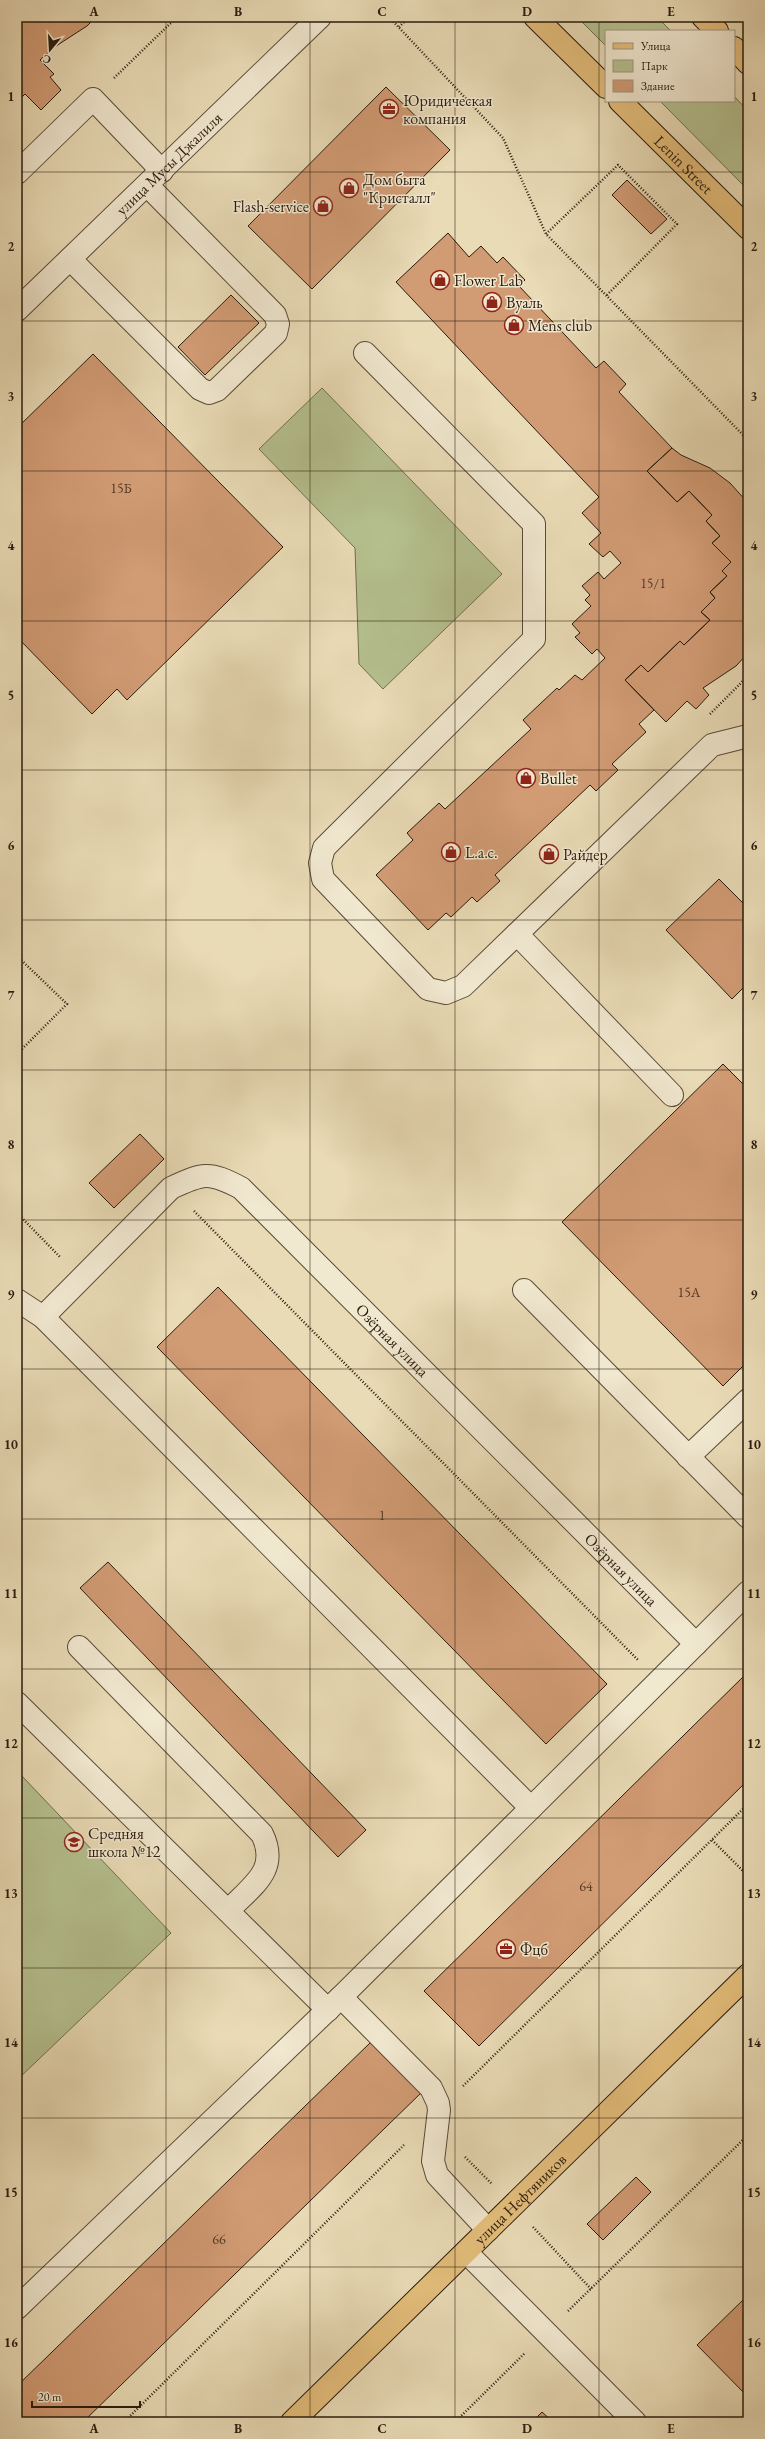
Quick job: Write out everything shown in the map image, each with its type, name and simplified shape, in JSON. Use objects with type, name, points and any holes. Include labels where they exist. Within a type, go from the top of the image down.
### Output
[{"type":"main road","points":[[535,17],[605,86]]},
{"type":"main road","points":[[703,17],[716,30]]},
{"type":"main road","points":[[735,49],[748,63]]},
{"type":"main road","name":"Lenin Street","points":[[621,102],[748,228]]},
{"type":"main road","name":"улица Нефтяников","points":[[292,2422],[748,1975]]},
{"type":"street","name":"улица Мусы Джалиля","points":[[17,310],[320,17]]},
{"type":"street","points":[[17,173],[93,99],[155,178],[275,316],[278,324],[276,333],[217,390],[209,393],[200,389],[70,259]]},
{"type":"street","points":[[365,353],[534,524],[534,639],[324,848],[320,863],[323,878],[428,988],[446,993],[463,986],[712,745],[748,736]]},
{"type":"street","points":[[517,934],[672,1095]]},
{"type":"street","name":"Озёрная улица","points":[[44,1317],[171,1188],[195,1177],[217,1175],[241,1188],[696,1644]]},
{"type":"street","points":[[524,1290],[748,1517]]},
{"type":"street","points":[[17,1300],[44,1317],[531,1808]]},
{"type":"street","points":[[688,1457],[748,1400]]},
{"type":"street","points":[[17,2308],[334,2003],[748,1592]]},
{"type":"street","points":[[79,1647],[262,1834],[268,1848],[269,1860],[265,1873],[228,1911]]},
{"type":"street","points":[[17,1702],[228,1911],[431,2088],[439,2110],[433,2161],[437,2175],[488,2230]]},
{"type":"street","points":[[466,2252],[635,2422]]},
{"type":"path","points":[[93,99],[176,17]]},
{"type":"path","points":[[389,17],[503,138],[546,234],[748,440]]},
{"type":"path","points":[[399,27],[409,17]]},
{"type":"path","points":[[546,234],[618,165],[677,224],[606,295]]},
{"type":"path","points":[[17,956],[67,1004],[17,1054]]},
{"type":"path","points":[[171,1188],[658,1681]]},
{"type":"path","points":[[17,1213],[81,1280]]},
{"type":"path","points":[[712,1840],[748,1876]]},
{"type":"path","points":[[455,2422],[748,2135]]},
{"type":"green space","points":[[577,17],[657,17],[670,30],[605,30],[605,45]]},
{"type":"green space","points":[[735,97],[748,111],[748,190],[661,102],[735,102]]},
{"type":"green space","points":[[322,388],[502,574],[383,689],[359,664],[355,548],[259,449]]},
{"type":"green space","points":[[22,1776],[171,1933],[17,2080],[17,1781]]},
{"type":"building","points":[[17,17],[96,17],[87,26],[53,48],[40,60],[54,74],[50,77],[61,90],[41,110],[25,94],[17,102]]},
{"type":"building","name":"Дом быта \"Кристалл\"","points":[[386,87],[450,150],[312,289],[248,226]]},
{"type":"building","points":[[627,180],[667,219],[651,234],[612,195]]},
{"type":"building","points":[[448,233],[469,257],[481,246],[497,263],[503,257],[525,280],[519,286],[596,368],[604,361],[626,384],[619,392],[672,448],[647,471],[677,502],[689,491],[712,515],[706,521],[720,536],[712,543],[731,562],[722,571],[727,576],[710,592],[715,598],[701,612],[710,620],[684,645],[680,641],[648,672],[641,665],[625,680],[654,710],[639,724],[646,732],[612,764],[618,770],[596,791],[590,785],[495,875],[500,881],[477,902],[472,897],[451,917],[446,913],[428,930],[376,875],[413,840],[407,833],[439,803],[445,809],[531,729],[523,720],[557,688],[559,690],[575,675],[582,680],[605,658],[597,649],[592,654],[575,637],[580,633],[572,624],[591,606],[585,600],[590,595],[582,586],[598,572],[604,579],[621,563],[610,551],[603,557],[589,544],[601,533],[582,513],[599,497],[396,282]]},
{"type":"building","points":[[231,295],[259,323],[205,375],[178,347]]},
{"type":"building","points":[[93,354],[283,547],[127,700],[117,689],[92,714],[17,637],[17,428]]},
{"type":"building","points":[[672,448],[681,455],[710,468],[730,483],[748,503],[748,653],[736,666],[703,688],[709,695],[696,709],[687,701],[666,722],[625,680],[641,665],[648,672],[680,641],[684,645],[710,620],[701,612],[715,598],[710,592],[727,576],[722,571],[731,562],[712,543],[720,536],[706,521],[712,515],[689,491],[677,502],[647,471]]},
{"type":"building","points":[[719,879],[748,908],[748,983],[732,999],[666,930]]},
{"type":"building","points":[[723,1064],[748,1089],[748,1361],[723,1386],[562,1222]]},
{"type":"building","points":[[140,1134],[164,1159],[114,1208],[89,1183]]},
{"type":"building","points":[[218,1287],[607,1684],[546,1744],[157,1347]]},
{"type":"building","points":[[108,1562],[366,1830],[338,1857],[80,1588]]},
{"type":"building","points":[[748,1672],[748,1780],[479,2046],[424,1991]]},
{"type":"building","points":[[372,2041],[422,2092],[83,2422],[17,2422],[17,2386]]},
{"type":"building","points":[[636,2177],[651,2192],[603,2240],[587,2224]]},
{"type":"building","points":[[748,2295],[748,2397],[697,2345]]},
{"type":"building","points":[[542,2412],[553,2422],[532,2422]]},
{"type":"place","name":"Юридическая компания","points":[[389,109]]},
{"type":"place","name":"Дом быта \"Кристалл\"","points":[[349,188]]},
{"type":"place","name":"Flash-service","points":[[323,206]]},
{"type":"place","name":"Flower Lab","points":[[440,280]]},
{"type":"place","name":"Вуаль","points":[[492,302]]},
{"type":"place","name":"Mens club","points":[[514,325]]},
{"type":"place","name":"Bullet","points":[[526,778]]},
{"type":"place","name":"L.a.c.","points":[[451,852]]},
{"type":"place","name":"Райдер","points":[[549,854]]},
{"type":"place","name":"Средняя школа №12","points":[[74,1842]]},
{"type":"place","name":"Фцб","points":[[506,1949]]}]
